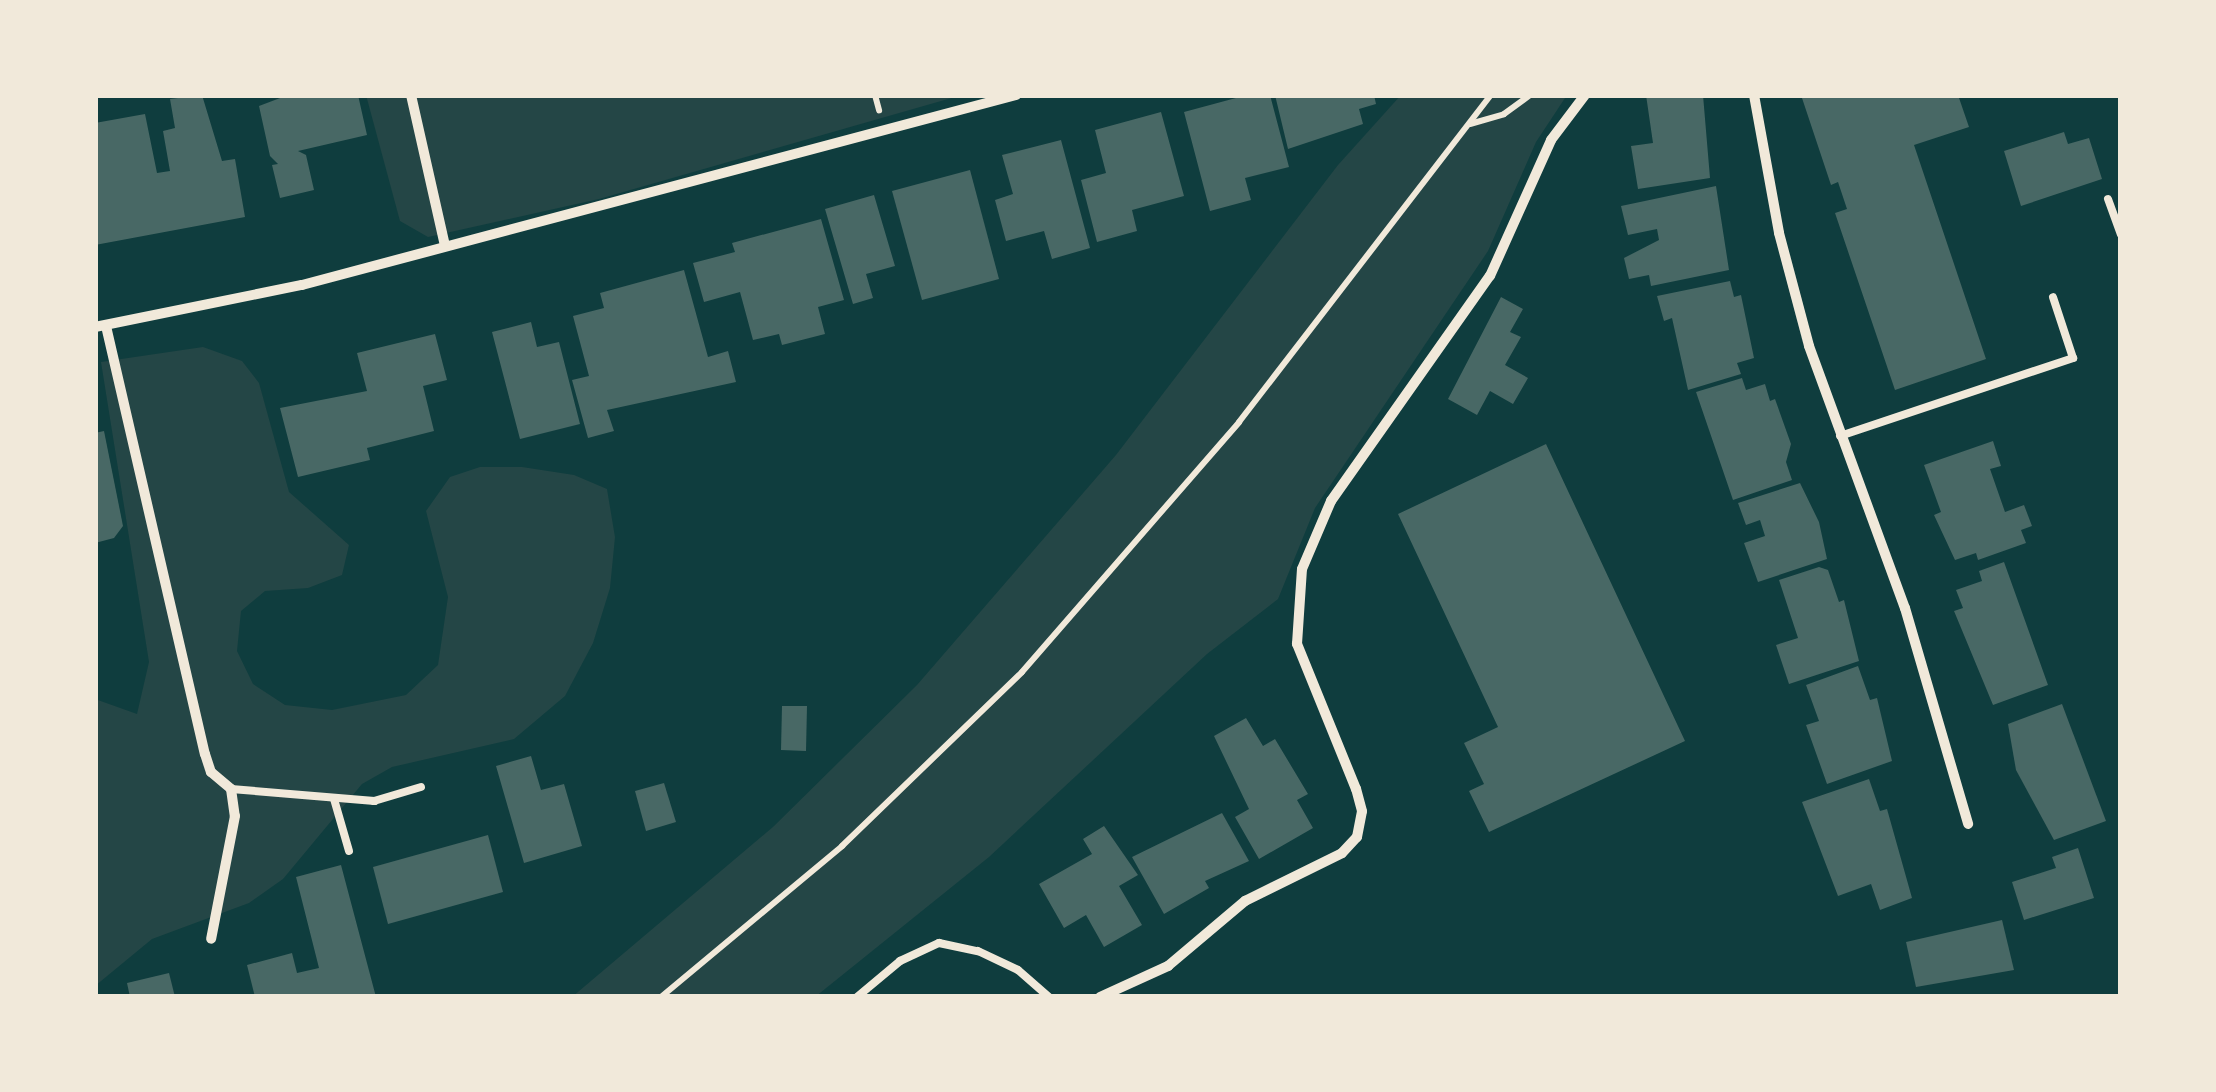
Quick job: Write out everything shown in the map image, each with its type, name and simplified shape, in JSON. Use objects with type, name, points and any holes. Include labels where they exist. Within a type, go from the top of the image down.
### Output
[{"type":"street","points":[[411,95],[444,246]]},
{"type":"street","points":[[211,939],[235,816],[232,789],[211,772],[205,754],[100,326],[202,308],[1016,95]]},
{"type":"street","points":[[1100,997],[1168,966],[1246,901],[1342,853],[1357,837],[1362,810],[1356,790],[1297,644],[1302,569],[1332,501],[1490,276],[1551,140],[1586,95]]},
{"type":"street","points":[[1754,95],[1790,280],[1840,436],[1904,608],[1968,824]]},
{"type":"lane","points":[[2108,199],[2121,235]]},
{"type":"lane","points":[[1840,436],[2073,358],[2052,296]]},
{"type":"lane","points":[[232,789],[374,801],[422,788]]},
{"type":"lane","points":[[334,799],[349,851]]},
{"type":"lane","points":[[856,997],[900,961],[940,943],[978,951],[1018,970],[1049,997]]},
{"type":"path","points":[[509,95],[548,95]]},
{"type":"path","points":[[661,997],[842,846],[1022,672],[1239,422],[1492,95]]},
{"type":"path","points":[[1470,124],[1504,114],[1530,95]]},
{"type":"shaded area","points":[[366,95],[962,95],[599,199],[428,237],[400,221]]},
{"type":"shaded area","points":[[1401,95],[1567,95],[1536,142],[1488,251],[1315,508],[1278,599],[1207,654],[989,857],[815,997],[572,997],[773,827],[917,685],[1116,455],[1338,165]]},
{"type":"shaded area","points":[[203,347],[242,361],[259,383],[289,492],[349,545],[342,575],[308,588],[265,591],[241,611],[237,651],[253,684],[285,705],[332,710],[406,695],[438,665],[448,597],[426,511],[450,477],[480,467],[522,467],[574,475],[607,489],[615,537],[610,588],[593,643],[565,696],[514,739],[392,767],[362,784],[283,879],[249,903],[152,939],[95,986],[95,699],[137,714],[149,662],[101,362]]},
{"type":"building","points":[[202,95],[222,161],[235,159],[245,217],[95,245],[95,123],[145,114],[157,173],[170,171],[163,131],[175,128],[170,99]]},
{"type":"building","points":[[288,95],[358,95],[367,135],[298,151],[306,155],[314,190],[280,198],[272,165],[278,164],[270,156],[259,106]]},
{"type":"building","points":[[1247,95],[1270,95],[1289,167],[1245,178],[1251,200],[1210,211],[1184,112]]},
{"type":"building","points":[[1275,95],[1374,95],[1376,104],[1359,109],[1363,124],[1288,149]]},
{"type":"building","points":[[1646,95],[1703,95],[1710,178],[1638,189],[1631,146],[1653,143]]},
{"type":"building","points":[[1801,95],[1958,95],[1969,127],[1914,145],[1986,359],[1895,390],[1835,213],[1847,209],[1838,182],[1831,185]]},
{"type":"building","points":[[1161,112],[1184,196],[1132,210],[1137,231],[1097,242],[1081,180],[1106,173],[1095,130]]},
{"type":"building","points":[[2064,132],[2068,144],[2089,138],[2102,179],[2021,206],[2004,151]]},
{"type":"building","points":[[1061,140],[1090,248],[1052,259],[1044,231],[1006,241],[995,200],[1013,194],[1002,155]]},
{"type":"building","points":[[970,170],[999,279],[922,300],[892,191]]},
{"type":"building","points":[[1716,186],[1729,270],[1651,286],[1649,275],[1629,279],[1624,258],[1659,240],[1657,229],[1628,235],[1621,206]]},
{"type":"building","points":[[874,195],[895,266],[866,274],[873,298],[853,304],[825,209]]},
{"type":"building","points":[[821,219],[844,300],[818,307],[825,334],[782,345],[779,334],[753,340],[740,292],[704,302],[693,263],[735,252],[732,243]]},
{"type":"building","points":[[684,270],[708,357],[728,351],[736,382],[607,410],[614,431],[588,438],[572,380],[589,376],[573,316],[604,308],[600,293]]},
{"type":"building","points":[[1730,281],[1734,297],[1741,295],[1754,358],[1737,363],[1741,374],[1688,390],[1672,318],[1664,321],[1657,296]]},
{"type":"building","points":[[1501,297],[1523,309],[1510,332],[1521,337],[1505,365],[1528,378],[1513,404],[1490,391],[1477,415],[1448,399]]},
{"type":"building","points":[[531,322],[537,347],[559,342],[580,424],[520,439],[492,332]]},
{"type":"building","points":[[435,334],[447,380],[423,386],[434,431],[367,448],[370,460],[298,477],[280,408],[367,391],[357,353]]},
{"type":"building","points":[[1742,378],[1746,390],[1765,384],[1770,401],[1775,399],[1791,444],[1786,462],[1792,480],[1733,500],[1696,392]]},
{"type":"building","points":[[104,431],[123,526],[114,538],[95,543],[95,433]]},
{"type":"building","points":[[1993,441],[2001,466],[1990,469],[2005,512],[2024,505],[2032,526],[2021,530],[2026,543],[1978,560],[1976,553],[1955,560],[1934,515],[1941,512],[1924,465]]},
{"type":"building","points":[[1546,444],[1685,741],[1489,832],[1469,791],[1484,784],[1464,743],[1498,727],[1398,514]]},
{"type":"building","points":[[1800,483],[1819,522],[1827,559],[1758,582],[1744,543],[1765,536],[1760,520],[1746,525],[1738,503]]},
{"type":"building","points":[[2004,562],[2048,685],[1993,705],[1954,611],[1963,608],[1956,590],[1982,581],[1979,571]]},
{"type":"building","points":[[1819,567],[1828,570],[1839,602],[1844,600],[1859,661],[1789,684],[1776,645],[1798,638],[1779,580]]},
{"type":"building","points":[[1858,666],[1870,700],[1877,698],[1892,761],[1827,784],[1806,725],[1819,721],[1806,685]]},
{"type":"building","points":[[2062,704],[2106,821],[2054,840],[2016,770],[2008,724]]},
{"type":"building","points":[[782,706],[807,706],[806,751],[781,750]]},
{"type":"building","points":[[1246,718],[1263,746],[1275,739],[1308,794],[1297,800],[1313,828],[1259,859],[1235,817],[1249,809],[1214,736]]},
{"type":"building","points":[[531,756],[541,790],[564,784],[582,846],[524,863],[496,766]]},
{"type":"building","points":[[1869,779],[1880,811],[1887,809],[1912,898],[1880,910],[1871,884],[1838,896],[1802,802]]},
{"type":"building","points":[[664,783],[676,822],[646,831],[635,791]]},
{"type":"building","points":[[1222,813],[1249,861],[1205,881],[1209,888],[1164,914],[1132,857]]},
{"type":"building","points":[[1104,826],[1138,875],[1119,886],[1142,925],[1104,947],[1086,915],[1064,928],[1039,884],[1092,854],[1083,839]]},
{"type":"building","points":[[488,835],[503,892],[388,924],[373,867]]},
{"type":"building","points":[[2078,848],[2094,898],[2024,920],[2012,882],[2056,868],[2052,857]]},
{"type":"building","points":[[341,865],[376,997],[255,997],[247,965],[292,953],[297,973],[319,968],[296,877]]},
{"type":"building","points":[[2002,920],[2014,970],[1916,987],[1906,942]]},
{"type":"building","points":[[169,973],[175,997],[130,997],[127,983]]}]
